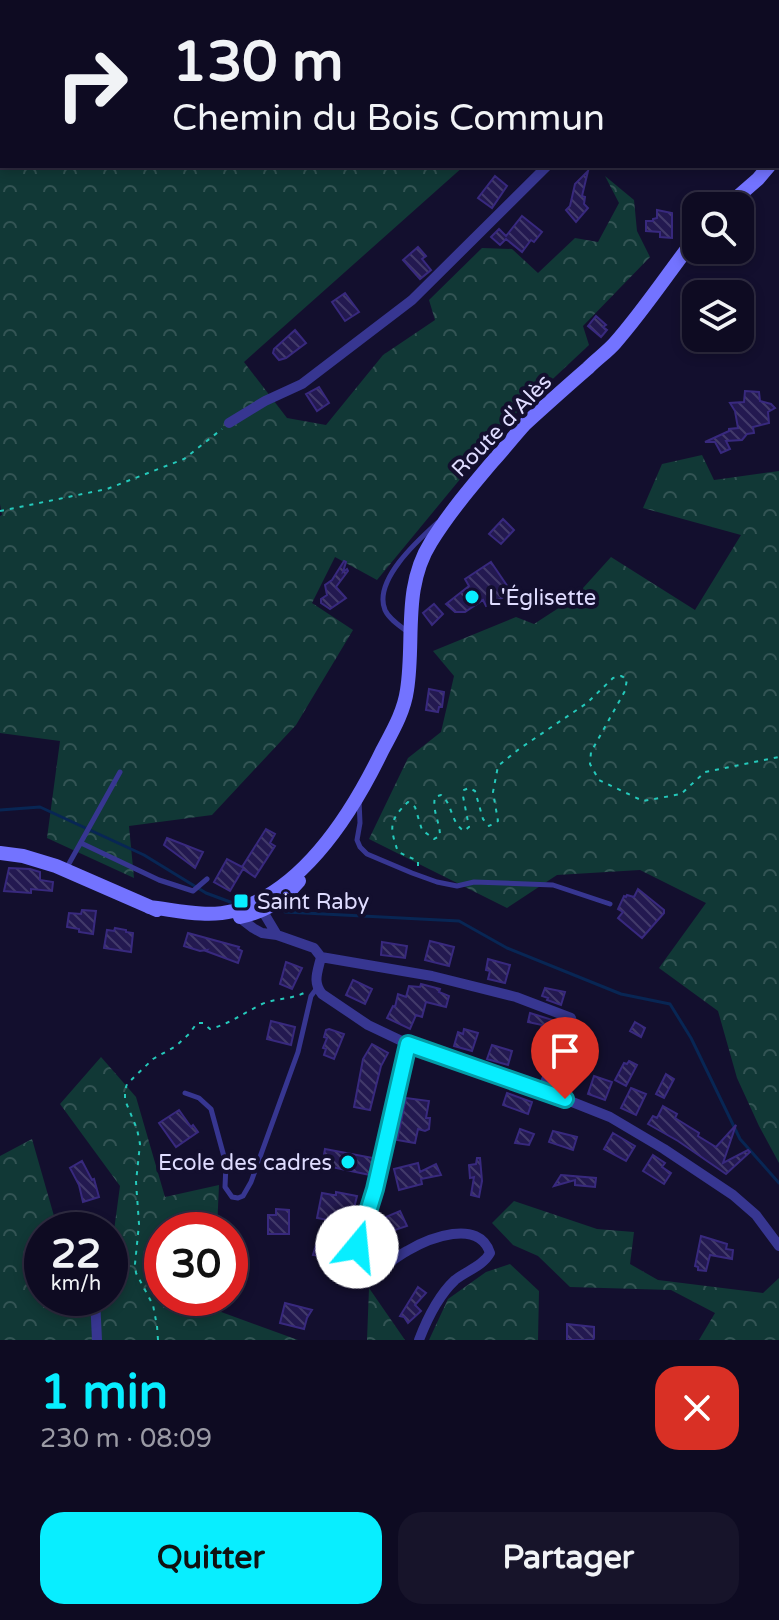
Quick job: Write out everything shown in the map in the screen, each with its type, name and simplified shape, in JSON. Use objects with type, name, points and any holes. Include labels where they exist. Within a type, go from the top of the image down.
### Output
[{"type":"main road","points":[[743,192],[767,168]]},
{"type":"main road","name":"Route d'Alès","points":[[323,844],[359,795],[399,718],[407,693],[415,575],[428,547],[452,509],[523,427],[614,344],[682,255]]},
{"type":"main road","points":[[149,907],[211,913],[248,905],[267,897],[286,883],[323,844]]},
{"type":"main road","points":[[0,853],[23,856],[66,870],[161,912],[212,921],[240,918],[286,897],[318,858],[323,844]]},
{"type":"main road","points":[[0,860],[35,860]]},
{"type":"street","points":[[229,423],[265,401],[302,384],[412,300],[545,168]]},
{"type":"street","points":[[262,910],[277,935]]},
{"type":"street","points":[[240,918],[262,933],[314,948],[321,957],[446,979],[516,997],[571,1018],[573,1024],[565,1048],[555,1057],[542,1090]]},
{"type":"street","points":[[321,957],[315,980],[317,988],[368,1025],[408,1044],[610,1117],[733,1195],[756,1215],[779,1246]]},
{"type":"street","points":[[408,1044],[375,1189],[357,1247],[359,1267],[369,1274],[416,1246],[456,1234],[470,1234],[481,1239],[490,1253],[486,1260],[449,1288],[426,1323],[419,1340]]},
{"type":"street","points":[[96,1316],[97,1340]]},
{"type":"lane","points":[[410,631],[395,623],[385,610],[383,591],[394,569],[421,537],[452,509]]},
{"type":"lane","points":[[66,870],[120,772]]},
{"type":"lane","points":[[359,795],[357,840],[367,854],[437,882],[457,886],[474,882],[553,885],[610,904]]},
{"type":"lane","points":[[82,841],[159,880],[193,891],[207,879]]},
{"type":"lane","points":[[185,1093],[199,1098],[211,1109],[226,1164],[225,1187],[232,1197],[243,1196],[262,1154],[298,1052],[311,996],[317,988]]},
{"type":"path","points":[[0,511],[107,489],[184,459],[229,423]]},
{"type":"path","points":[[416,875],[418,861],[398,852],[391,832],[396,814],[408,802],[415,807],[422,830],[434,839],[440,836],[440,826],[433,806],[435,797],[441,795],[446,799],[456,826],[464,831],[469,827],[463,796],[464,790],[469,788],[475,791],[483,819],[489,826],[498,821],[493,792],[498,766],[587,703],[613,678],[621,676],[627,679],[625,691],[591,752],[590,764],[599,780],[643,801],[681,794],[705,772],[779,757]]},
{"type":"path","points":[[158,1340],[153,1305],[136,1273],[139,1224],[136,1182],[140,1144],[125,1100],[127,1084],[153,1059],[176,1046],[197,1023],[203,1023],[210,1029],[263,1004],[290,1000],[317,988]]},
{"type":"green space","points":[[0,168],[462,168],[244,362],[287,418],[326,425],[383,355],[435,320],[429,300],[482,248],[512,249],[538,273],[575,238],[598,242],[619,203],[605,176],[634,200],[637,231],[650,257],[583,326],[589,345],[508,421],[377,580],[335,557],[312,603],[353,630],[296,725],[212,815],[129,826],[134,878],[47,838],[60,741],[0,733]]},
{"type":"green space","points":[[702,455],[714,480],[779,471],[779,1163],[737,1078],[718,1011],[659,968],[706,903],[640,870],[557,875],[507,908],[369,839],[408,758],[441,732],[454,676],[433,651],[516,617],[534,624],[574,598],[611,557],[695,610],[741,535],[643,508],[662,464]]},
{"type":"green space","points":[[101,1057],[136,1097],[165,1197],[219,1185],[218,1212],[144,1212],[144,1316],[232,1316],[298,1340],[0,1340],[0,1156],[32,1139],[53,1212],[24,1212],[24,1316],[128,1316],[128,1212],[116,1212],[120,1186],[60,1104]]},
{"type":"green space","points":[[514,1201],[597,1229],[634,1232],[630,1264],[658,1280],[763,1293],[779,1278],[779,1340],[699,1340],[715,1313],[671,1290],[570,1287],[538,1256],[513,1245],[492,1223]]},
{"type":"green space","points":[[510,1264],[539,1291],[538,1340],[429,1340],[448,1299],[486,1272]]},
{"type":"green space","points":[[369,1288],[405,1340],[367,1340]]},
{"type":"building","points":[[588,171],[582,196],[588,208],[576,222],[566,210],[570,206],[575,184]]},
{"type":"building","points":[[495,176],[507,186],[492,208],[478,198]]},
{"type":"building","points":[[657,210],[672,213],[672,238],[660,237],[660,232],[646,231],[646,221],[657,218]]},
{"type":"building","points":[[522,216],[542,232],[522,252],[506,239],[500,245],[491,237],[499,229],[506,236]]},
{"type":"building","points":[[418,247],[426,256],[422,259],[431,270],[420,279],[403,260]]},
{"type":"building","points":[[345,293],[359,312],[345,321],[332,302]]},
{"type":"building","points":[[596,316],[606,325],[603,327],[607,330],[601,337],[588,326]]},
{"type":"building","points":[[295,330],[306,343],[279,360],[273,353],[274,349]]},
{"type":"building","points":[[319,387],[329,403],[317,411],[306,394]]},
{"type":"building","points":[[745,391],[759,392],[760,401],[775,408],[768,412],[769,423],[753,427],[754,433],[747,434],[742,440],[726,441],[730,449],[721,453],[715,442],[705,442],[729,429],[738,428],[730,403],[744,402]]},
{"type":"building","points":[[503,519],[514,530],[501,544],[489,534]]},
{"type":"building","points":[[344,561],[343,572],[348,571],[336,587],[346,598],[330,609],[321,603],[327,595],[325,585]]},
{"type":"building","points":[[491,562],[512,593],[486,606],[483,600],[465,612],[455,612],[446,604],[469,586],[465,579]]},
{"type":"building","points":[[434,604],[443,614],[432,625],[423,613]]},
{"type":"building","points":[[429,689],[444,692],[438,712],[426,710]]},
{"type":"building","points":[[266,829],[275,834],[270,843],[275,846],[255,877],[243,869],[230,891],[214,882],[227,859],[242,867]]},
{"type":"building","points":[[167,838],[203,852],[195,868],[164,845]]},
{"type":"building","points":[[9,868],[40,872],[40,880],[53,882],[52,891],[4,891]]},
{"type":"building","points":[[638,889],[664,910],[642,938],[618,918],[623,912],[618,909],[624,896],[634,897]]},
{"type":"building","points":[[82,910],[96,911],[93,934],[67,927],[69,913],[81,914]]},
{"type":"building","points":[[115,928],[133,933],[131,952],[104,948],[107,930],[114,931]]},
{"type":"building","points":[[188,933],[239,947],[242,951],[238,963],[207,950],[184,946]]},
{"type":"building","points":[[430,941],[454,947],[449,966],[425,960]]},
{"type":"building","points":[[382,942],[407,946],[405,958],[381,955]]},
{"type":"building","points":[[488,959],[510,965],[505,983],[488,979]]},
{"type":"building","points":[[286,962],[302,968],[292,989],[280,984]]},
{"type":"building","points":[[353,980],[372,989],[365,1004],[346,995]]},
{"type":"building","points":[[421,984],[440,989],[439,992],[449,996],[446,1007],[426,1002],[422,1017],[416,1015],[410,1029],[387,1018],[395,1007],[398,994],[406,997],[409,986],[420,987]]},
{"type":"building","points":[[545,988],[565,992],[561,1005],[542,996]]},
{"type":"building","points":[[530,1013],[565,1024],[558,1043],[538,1040],[542,1025],[528,1022]]},
{"type":"building","points":[[271,1021],[295,1027],[291,1045],[267,1039]]},
{"type":"building","points":[[635,1022],[645,1028],[641,1037],[630,1031]]},
{"type":"building","points":[[329,1029],[344,1034],[334,1059],[324,1055],[327,1038],[324,1037]]},
{"type":"building","points":[[464,1029],[478,1033],[472,1051],[454,1046],[458,1032],[463,1034]]},
{"type":"building","points":[[372,1044],[388,1053],[381,1066],[370,1110],[354,1107],[363,1059]]},
{"type":"building","points":[[492,1045],[512,1051],[508,1065],[487,1059]]},
{"type":"building","points":[[629,1061],[637,1065],[626,1086],[615,1080],[624,1063]]},
{"type":"building","points":[[562,1066],[576,1073],[573,1081],[558,1076]]},
{"type":"building","points":[[666,1074],[674,1079],[664,1098],[656,1094]]},
{"type":"building","points":[[594,1076],[612,1082],[605,1100],[588,1094]]},
{"type":"building","points":[[631,1088],[646,1094],[636,1115],[621,1108]]},
{"type":"building","points":[[507,1093],[532,1102],[528,1114],[503,1105]]},
{"type":"building","points":[[406,1098],[429,1101],[426,1118],[430,1118],[429,1129],[418,1129],[415,1143],[397,1140]]},
{"type":"building","points":[[663,1106],[716,1147],[736,1125],[723,1163],[748,1150],[750,1152],[726,1174],[648,1124],[653,1116],[657,1118]]},
{"type":"building","points":[[179,1110],[198,1132],[176,1147],[159,1123]]},
{"type":"building","points":[[520,1129],[534,1134],[529,1145],[515,1143]]},
{"type":"building","points":[[553,1131],[577,1137],[573,1150],[549,1142]]},
{"type":"building","points":[[613,1133],[635,1146],[626,1161],[604,1149]]},
{"type":"building","name":"Ecole des cadres","points":[[325,1149],[373,1158],[370,1175],[322,1165]]},
{"type":"building","points":[[653,1155],[665,1163],[662,1167],[671,1173],[664,1184],[643,1171]]},
{"type":"building","points":[[477,1158],[480,1158],[482,1181],[479,1197],[471,1195],[474,1177],[470,1178],[469,1165],[476,1164]]},
{"type":"building","points":[[82,1161],[94,1179],[99,1197],[83,1202],[70,1168]]},
{"type":"building","points":[[418,1163],[420,1172],[436,1164],[441,1175],[421,1179],[422,1184],[399,1190],[394,1169]]},
{"type":"building","points":[[561,1175],[596,1178],[595,1187],[575,1185],[575,1180],[554,1186]]},
{"type":"building","points":[[336,1192],[357,1196],[350,1224],[317,1218],[322,1193],[336,1195]]},
{"type":"building","points":[[276,1209],[289,1210],[289,1234],[268,1234],[268,1215],[276,1215]]},
{"type":"building","points":[[400,1211],[407,1226],[386,1233],[381,1219]]},
{"type":"building","points":[[701,1236],[727,1244],[726,1249],[733,1250],[732,1259],[710,1255],[706,1271],[698,1270],[695,1266]]},
{"type":"building","points":[[316,1245],[335,1249],[333,1258],[313,1255]]},
{"type":"building","points":[[418,1287],[426,1293],[415,1305],[421,1311],[408,1323],[400,1316]]},
{"type":"building","points":[[285,1303],[312,1310],[304,1329],[280,1323]]},
{"type":"building","points":[[567,1324],[594,1327],[593,1340],[567,1340]]},
{"type":"waterway","points":[[0,810],[40,807],[144,855],[206,893],[233,903]]},
{"type":"waterway","points":[[285,912],[459,921],[507,948],[621,994],[670,1004],[691,1038],[740,1139],[779,1183]]},
{"type":"place","name":"L'Églisette","points":[[472,597]]},
{"type":"place","name":"Saint Raby","points":[[241,901]]},
{"type":"place","name":"Ecole des cadres","points":[[348,1162]]},
{"type":"route","points":[[357,1247],[375,1189],[408,1044],[565,1099]]}]
